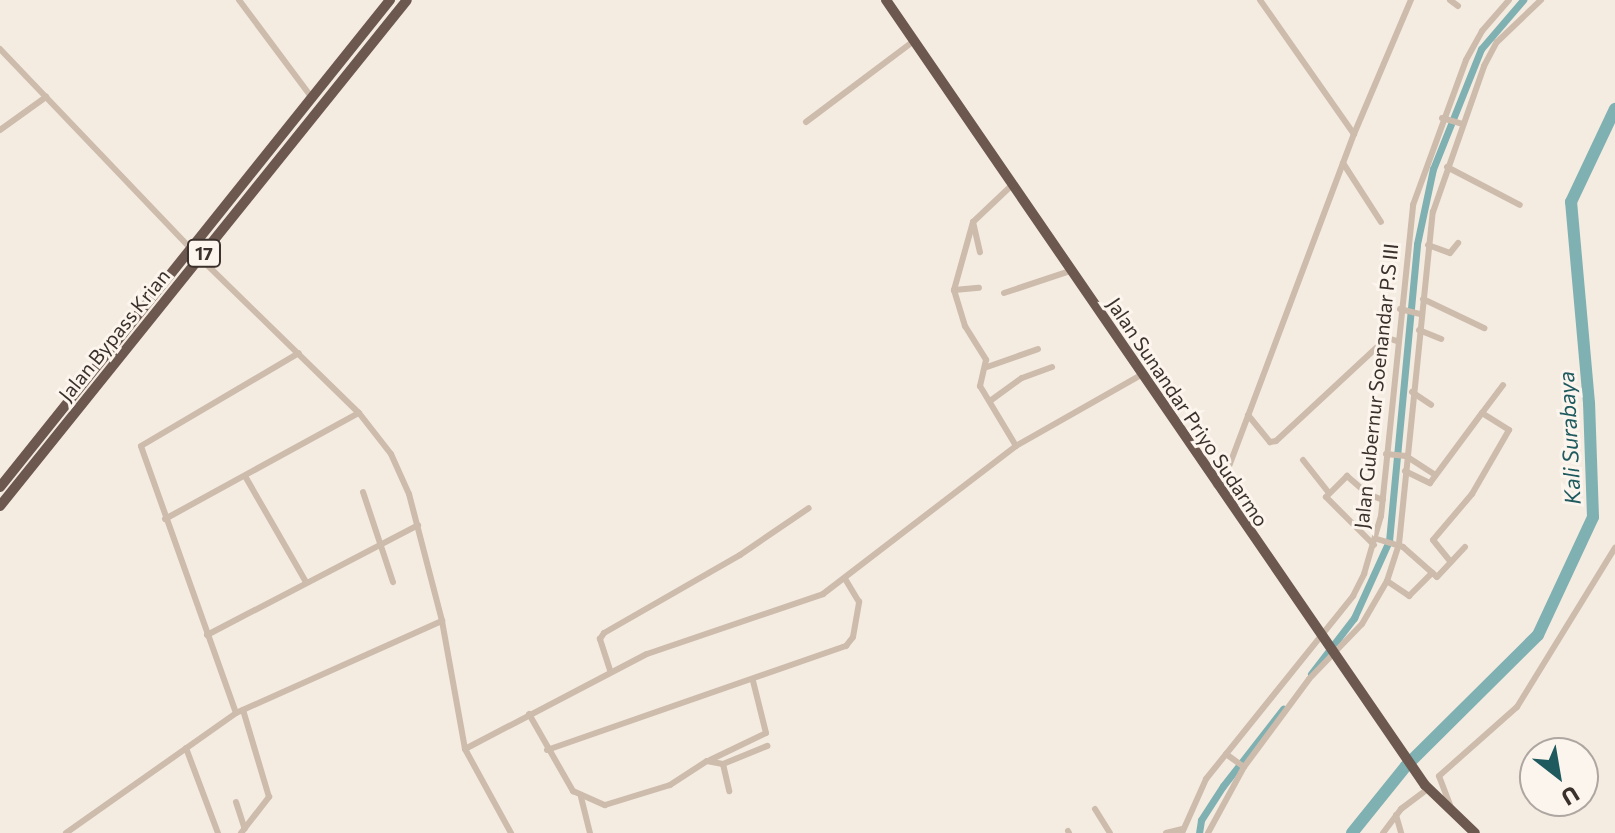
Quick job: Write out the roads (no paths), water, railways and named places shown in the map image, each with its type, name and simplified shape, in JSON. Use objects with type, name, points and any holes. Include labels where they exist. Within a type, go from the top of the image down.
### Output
[{"type":"highway","name":"Jalan Bypass Krian","points":[[0,487],[390,0]]},
{"type":"highway","name":"Jalan Bypass Krian","points":[[0,506],[407,0]]},
{"type":"highway","name":"Jalan Sunandar Priyo Sudarmo","points":[[886,0],[1332,653],[1427,787],[1450,814],[1475,833]]},
{"type":"street","points":[[239,0],[312,98]]},
{"type":"street","points":[[1260,0],[1354,134]]},
{"type":"street","points":[[1216,485],[1225,477],[1354,134],[1411,0]]},
{"type":"street","points":[[1450,0],[1458,6]]},
{"type":"street","points":[[1208,833],[1243,766],[1332,653],[1362,624],[1387,581],[1397,544],[1419,330],[1418,314],[1423,299],[1428,245],[1447,167],[1484,66],[1513,24],[1541,0]]},
{"type":"street","name":"Jalan Gubernur Soenandar P.S III","points":[[1182,831],[1190,805],[1353,596],[1378,541],[1413,205],[1444,118],[1477,41],[1505,2]]},
{"type":"street","points":[[806,122],[914,41]]},
{"type":"street","points":[[2,53],[191,249],[359,413],[391,454],[418,525],[442,621],[465,749],[511,833]]},
{"type":"street","points":[[0,130],[46,97]]},
{"type":"street","points":[[1444,118],[1461,124]]},
{"type":"street","points":[[1343,163],[1381,222]]},
{"type":"street","points":[[1447,167],[1520,205]]},
{"type":"street","points":[[987,367],[958,311],[954,290],[973,222],[1011,186]]},
{"type":"street","points":[[973,222],[980,252]]},
{"type":"street","points":[[1428,245],[1448,253],[1458,243]]},
{"type":"street","points":[[1004,293],[1070,271]]},
{"type":"street","points":[[954,290],[979,288]]},
{"type":"street","points":[[1423,299],[1484,328]]},
{"type":"street","points":[[1402,310],[1418,314]]},
{"type":"street","points":[[1419,330],[1441,339]]},
{"type":"street","points":[[1248,415],[1270,442],[1276,441],[1387,338],[1397,341]]},
{"type":"street","points":[[1016,446],[979,383],[987,367],[1038,349]]},
{"type":"street","points":[[243,831],[269,797],[140,449],[143,443],[299,353]]},
{"type":"street","points":[[990,401],[1022,378],[1052,367]]},
{"type":"street","points":[[465,749],[610,670],[684,639],[796,607],[845,579],[1016,446],[1141,375]]},
{"type":"street","points":[[1405,471],[1428,484],[1503,385]]},
{"type":"street","points":[[1412,392],[1431,405]]},
{"type":"street","points":[[165,519],[359,413]]},
{"type":"street","points":[[1451,562],[1433,540],[1472,494],[1509,432],[1482,413]]},
{"type":"street","points":[[1388,455],[1405,456],[1435,475]]},
{"type":"street","points":[[1303,460],[1329,493]]},
{"type":"street","points":[[1355,467],[1329,493],[1327,500],[1378,541],[1397,544],[1439,577],[1465,547]]},
{"type":"street","points":[[245,476],[306,582]]},
{"type":"street","points":[[1347,476],[1368,494],[1383,500]]},
{"type":"street","points":[[363,492],[393,582]]},
{"type":"street","points":[[610,670],[600,639],[604,633],[740,555],[809,508]]},
{"type":"street","points":[[207,635],[418,525]]},
{"type":"street","points":[[1450,814],[1453,804],[1439,776],[1517,707],[1615,548]]},
{"type":"street","points":[[1387,581],[1409,596],[1432,573]]},
{"type":"street","points":[[547,750],[753,681],[850,642],[859,602],[845,579]]},
{"type":"street","points":[[66,833],[239,712],[442,621]]},
{"type":"street","points":[[583,800],[612,805],[670,785],[707,761],[766,734],[753,681]]},
{"type":"street","points":[[529,714],[547,750],[583,800],[590,833]]},
{"type":"street","points":[[707,761],[723,764],[767,746]]},
{"type":"street","points":[[186,748],[218,833]]},
{"type":"street","points":[[1228,755],[1243,766]]},
{"type":"street","points":[[723,764],[729,791]]},
{"type":"street","points":[[1383,833],[1396,815],[1427,787]]},
{"type":"street","points":[[236,802],[243,831]]},
{"type":"street","points":[[1095,809],[1110,833]]},
{"type":"street","points":[[1396,815],[1401,833]]},
{"type":"street","points":[[1166,833],[1182,831]]},
{"type":"waterway","points":[[1311,674],[1354,618],[1389,541],[1417,244],[1433,169],[1481,49],[1523,0]]},
{"type":"waterway","name":"Kali Surabaya","points":[[1352,833],[1406,766],[1538,635],[1593,517],[1589,403],[1571,202],[1615,109]]},
{"type":"waterway","points":[[1199,833],[1201,820],[1223,786],[1283,709]]}]
